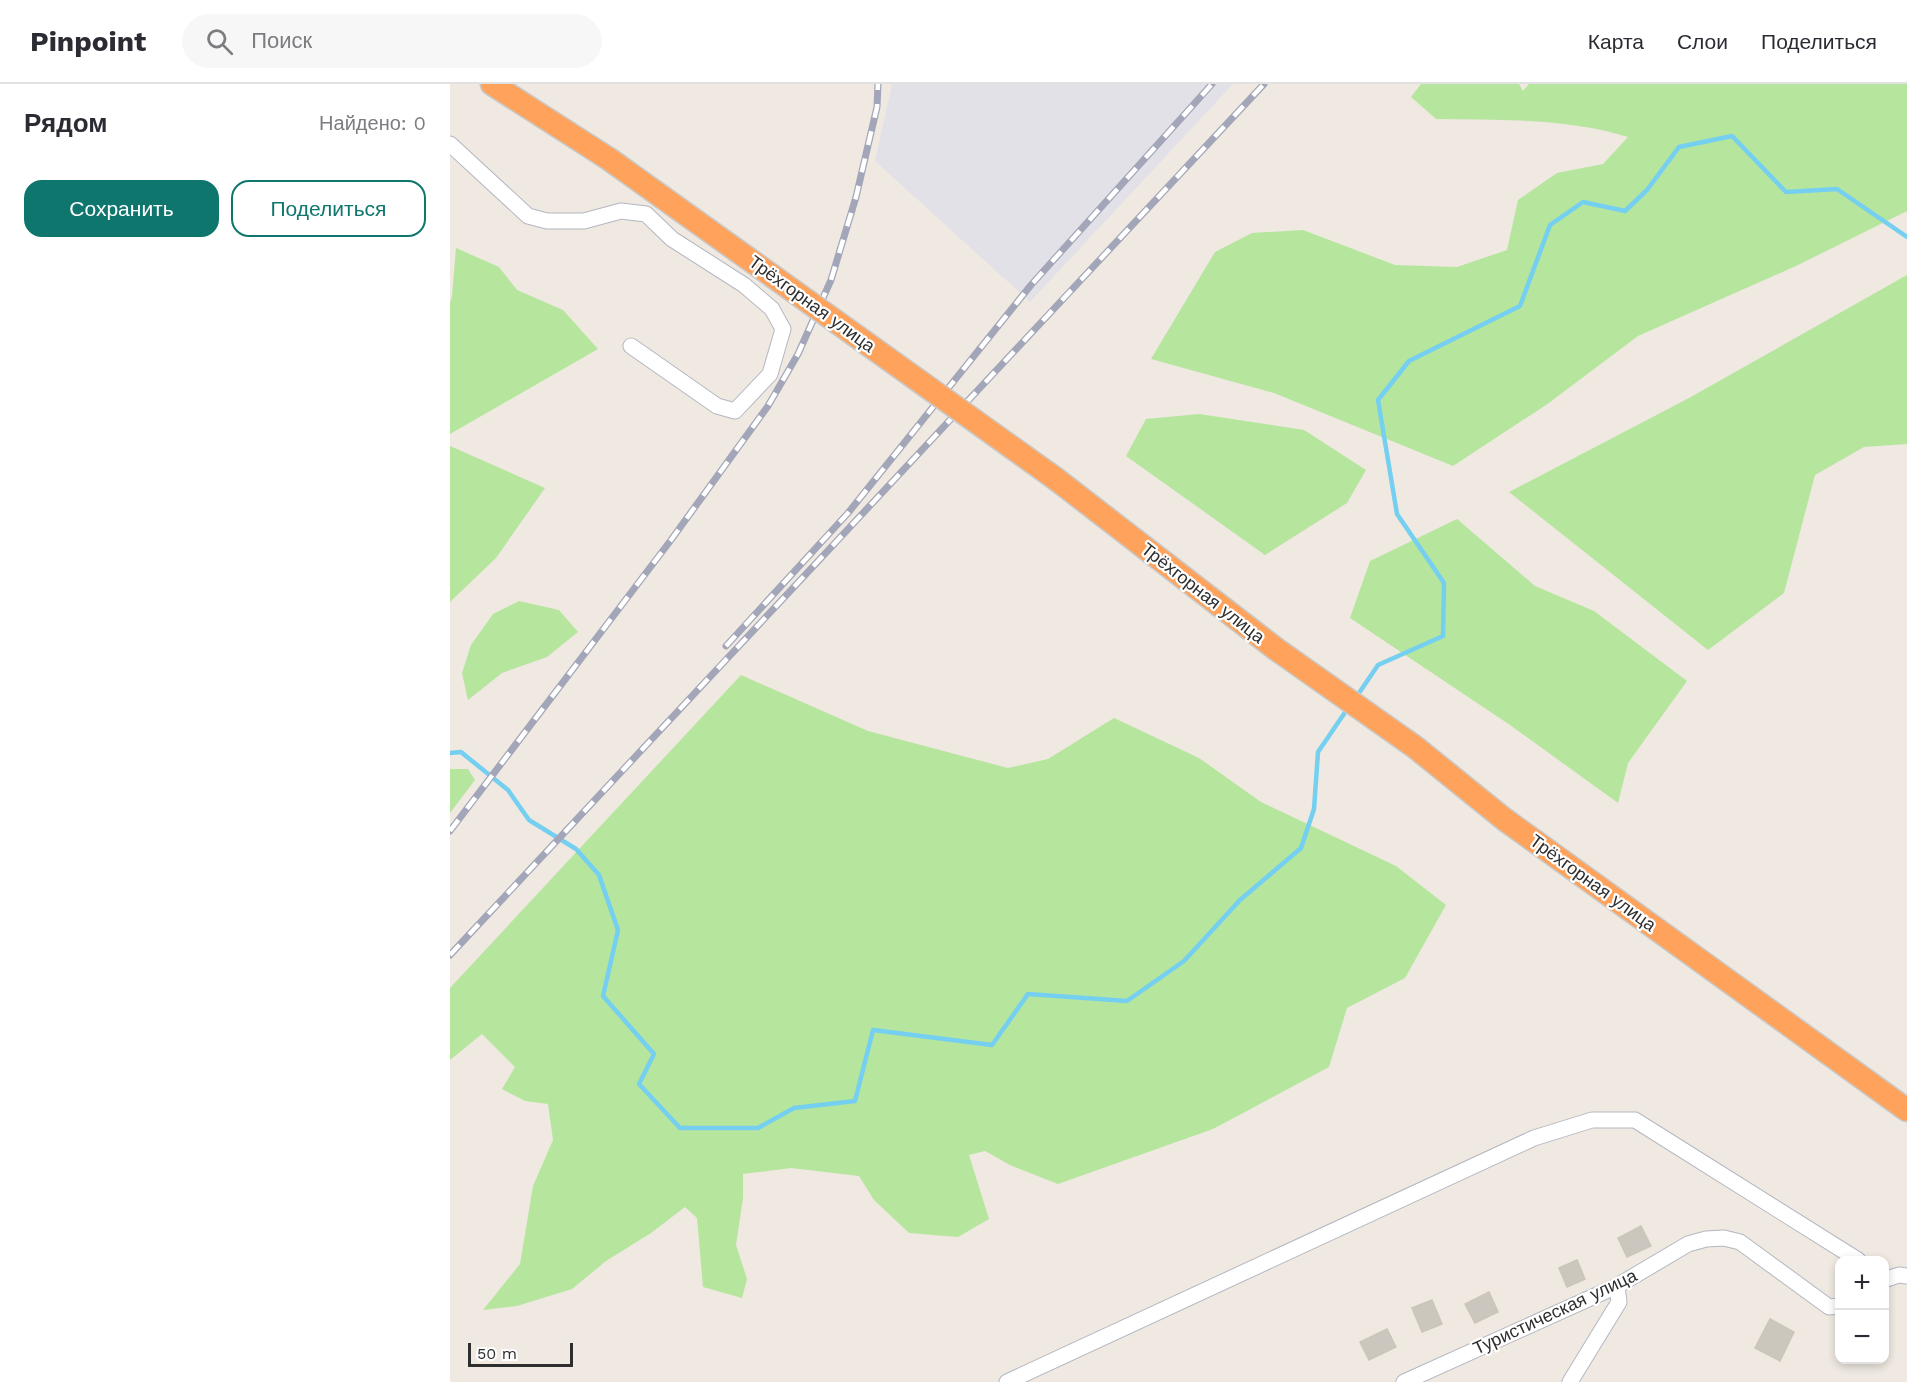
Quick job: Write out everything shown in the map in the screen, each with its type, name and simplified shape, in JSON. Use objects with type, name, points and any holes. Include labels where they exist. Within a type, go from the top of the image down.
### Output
[{"type":"highway","name":"Трёхгорная улица","points":[[492,84],[609,159],[1056,479],[1276,649],[1415,747],[1504,819],[1907,1110]]},
{"type":"street","points":[[450,144],[528,216],[547,221],[584,221],[621,211],[646,214],[672,239],[744,285],[772,309],[783,329],[770,374],[735,411],[717,406],[631,346]]},
{"type":"street","points":[[1007,1382],[1534,1138],[1592,1120],[1635,1120],[1852,1256]]},
{"type":"street","name":"Туристическая улица","points":[[1404,1382],[1617,1286],[1688,1244],[1706,1239],[1724,1238],[1740,1242],[1829,1307],[1835,1306]]},
{"type":"street","points":[[1889,1277],[1907,1276]]},
{"type":"street","points":[[1570,1382],[1619,1302],[1617,1286]]},
{"type":"shaded area","points":[[892,84],[1233,84],[1030,302],[875,161]]},
{"type":"green space","points":[[1421,84],[1519,84],[1523,91],[1529,84],[1907,84],[1907,211],[1798,265],[1638,336],[1546,405],[1453,466],[1274,393],[1151,359],[1215,252],[1252,233],[1303,230],[1395,265],[1457,267],[1507,250],[1518,200],[1557,173],[1603,164],[1628,137],[1557,123],[1436,119],[1411,97]]},
{"type":"green space","points":[[456,248],[499,267],[517,290],[563,310],[598,349],[450,434],[450,303]]},
{"type":"green space","points":[[1907,275],[1907,444],[1864,447],[1815,475],[1784,593],[1708,650],[1509,492],[1689,398]]},
{"type":"green space","points":[[1199,414],[1304,430],[1366,470],[1347,503],[1265,555],[1126,456],[1146,419]]},
{"type":"green space","points":[[450,446],[545,488],[496,558],[450,602]]},
{"type":"green space","points":[[1457,519],[1535,586],[1594,611],[1687,681],[1628,763],[1618,803],[1510,725],[1350,618],[1370,561]]},
{"type":"green space","points":[[519,601],[559,610],[578,632],[547,657],[502,673],[468,700],[462,673],[471,645],[493,614]]},
{"type":"green space","points":[[741,675],[868,731],[1008,768],[1048,759],[1114,718],[1199,758],[1261,802],[1396,866],[1446,905],[1405,978],[1347,1008],[1329,1067],[1213,1129],[1058,1184],[1010,1165],[985,1151],[969,1155],[989,1219],[958,1237],[909,1233],[874,1200],[859,1176],[791,1168],[743,1174],[743,1198],[736,1245],[747,1279],[742,1298],[703,1287],[697,1218],[685,1207],[651,1233],[606,1261],[572,1289],[517,1306],[483,1310],[520,1264],[533,1186],[553,1140],[548,1104],[525,1101],[502,1089],[515,1067],[482,1034],[450,1060],[450,988]]},
{"type":"green space","points":[[450,769],[468,769],[475,780],[450,813]]},
{"type":"building","points":[[1641,1226],[1651,1246],[1627,1257],[1618,1238]]},
{"type":"building","points":[[1577,1260],[1585,1279],[1567,1287],[1559,1268]]},
{"type":"building","points":[[1489,1292],[1498,1312],[1475,1323],[1465,1304]]},
{"type":"building","points":[[1432,1300],[1442,1324],[1422,1332],[1412,1308]]},
{"type":"building","points":[[1770,1319],[1794,1332],[1780,1361],[1755,1348]]},
{"type":"building","points":[[1387,1329],[1396,1347],[1369,1360],[1360,1342]]},
{"type":"waterway","points":[[1357,696],[1378,665],[1443,636],[1444,583],[1397,514],[1378,400],[1409,361],[1520,306],[1550,225],[1583,202],[1625,211],[1647,190],[1679,147],[1732,136],[1786,192],[1837,189],[1907,237]]},
{"type":"waterway","points":[[450,753],[461,752],[508,790],[529,820],[576,849],[599,875],[618,930],[603,996],[654,1054],[639,1084],[680,1128],[758,1128],[794,1108],[855,1101],[873,1030],[992,1045],[1028,994],[1127,1001],[1184,961],[1240,900],[1301,848],[1314,809],[1318,752],[1348,708]]},
{"type":"railway","points":[[450,831],[671,540],[768,406],[798,354],[831,280],[856,197],[877,107],[878,84]]},
{"type":"railway","points":[[726,646],[848,513],[1031,285],[1212,84]]},
{"type":"railway","points":[[450,955],[1264,84]]}]
